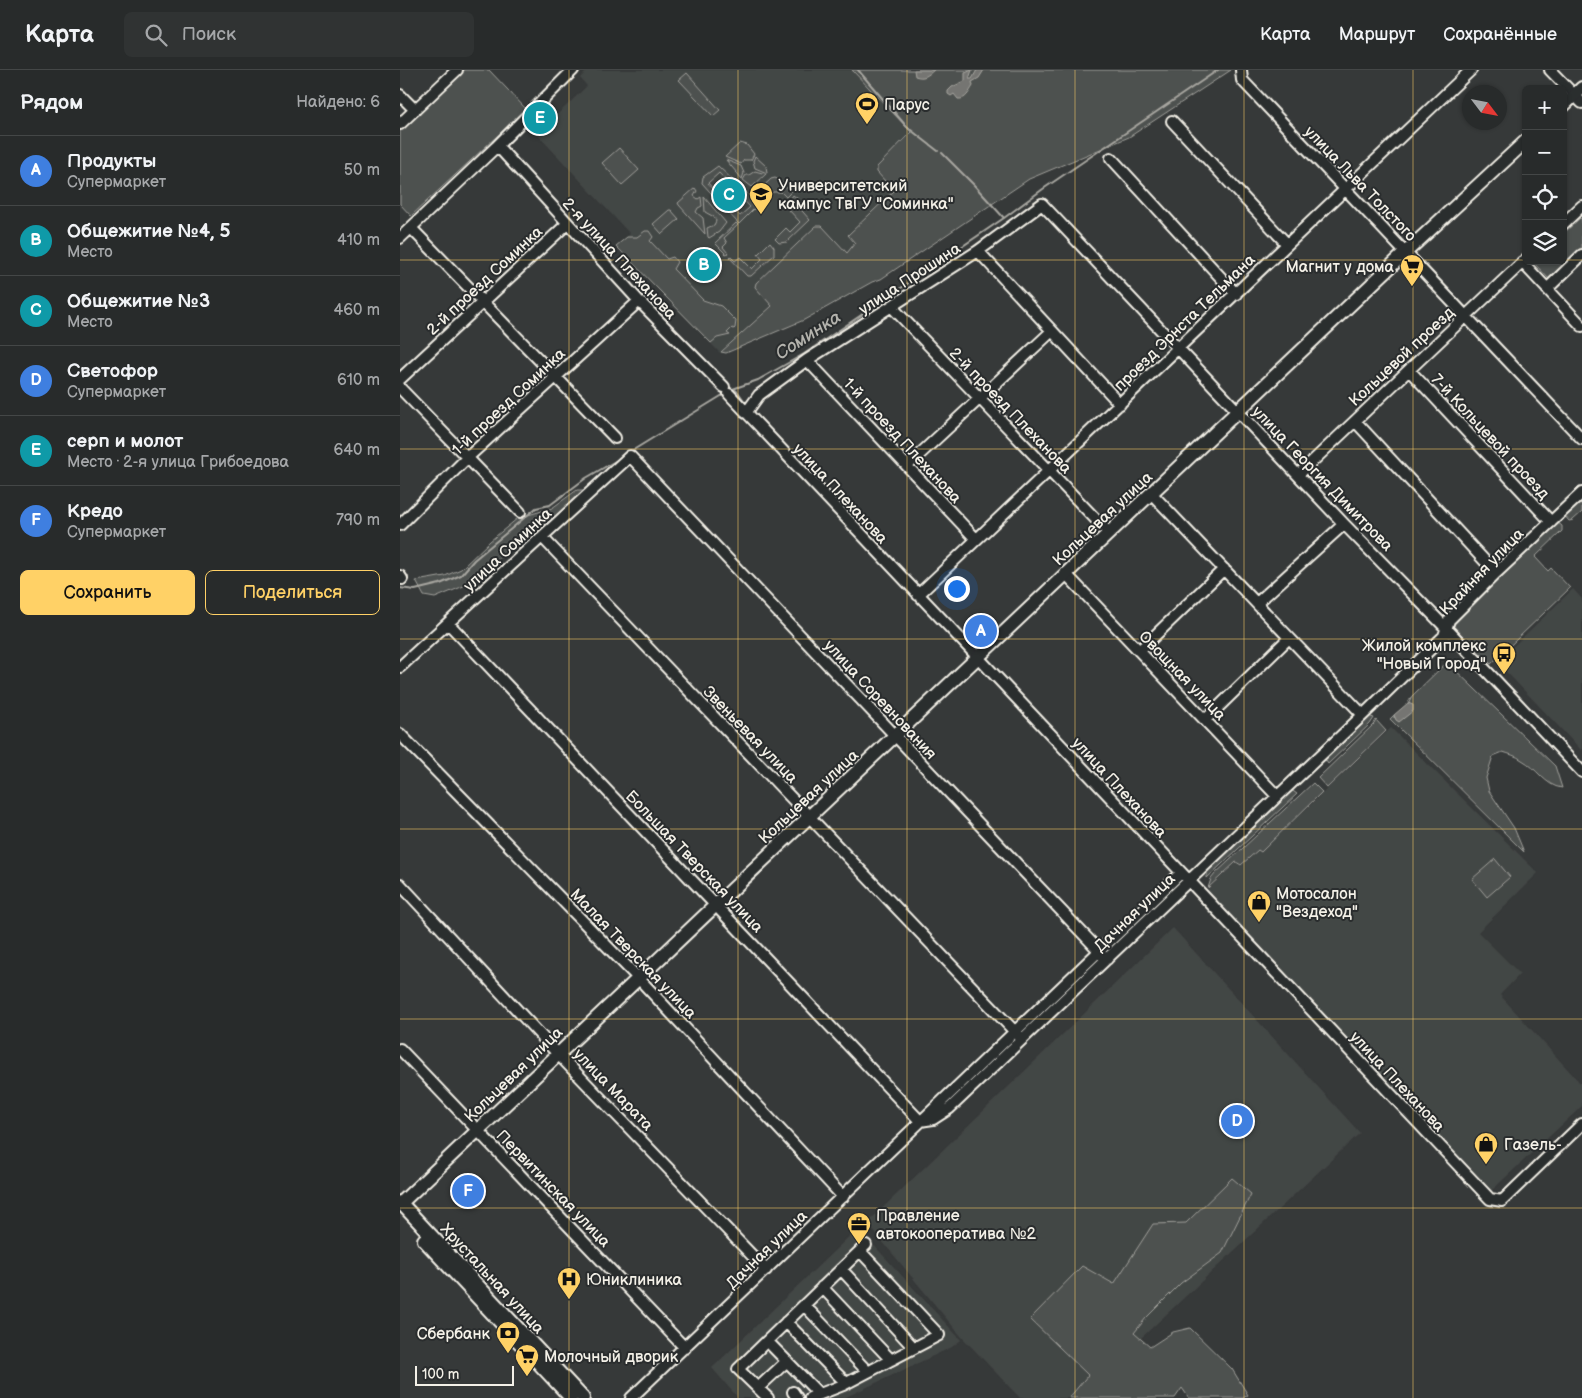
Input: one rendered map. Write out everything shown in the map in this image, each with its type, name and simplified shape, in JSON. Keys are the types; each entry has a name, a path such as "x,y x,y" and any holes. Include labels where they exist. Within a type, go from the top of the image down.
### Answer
{"main road":[{"path":"1567,104 1580,96"},
{"name":"Кольцевая улица","path":"400,1206 558,1054 1406,252 1522,145"},
{"name":"Хрустальная улица","path":"400,1206 571,1398"},
{"name":"Хрустальная улица","path":"400,1206 583,1398"}],"street":[{"path":"400,124 457,70"},
{"path":"400,238 496,147 573,70"},
{"name":"проезд Эрнста Тельмана","path":"918,595 1471,70"},
{"path":"1550,70 1580,96"},
{"name":"улица Льва Толстого","path":"1241,75 1465,317 1582,439"},
{"path":"400,95 415,110"},
{"path":"1172,120 1287,244"},
{"name":"2-я улица Плеханова","path":"496,147 502,151 638,301 726,391"},
{"path":"1111,158 1236,294"},
{"name":"улица Прошина","path":"746,413 759,395 807,360 978,251 1042,204"},
{"name":"улица Георгия Димитрова","path":"1042,204 1344,524 1446,628 1582,772"},
{"path":"1567,221 1581,210"},
{"name":"2-й проезд Соминка","path":"400,379 567,224"},
{"path":"411,228 614,438"},
{"path":"978,251 1120,404"},
{"path":"1547,289 1582,256"},
{"name":"Кольцевой проезд","path":"1298,475 1522,263"},
{"path":"1527,265 1582,326"},
{"name":"1-й проезд Соминка","path":"400,525 467,458 638,301"},
{"name":"2-й проезд Плеханова","path":"892,306 1109,533"},
{"path":"907,466 1052,331"},
{"name":"1-й проезд Плеханова","path":"807,360 976,539"},
{"name":"7-й Кольцевой проезд","path":"1408,370 1551,522"},
{"path":"400,388 520,512"},
{"name":"улица Плеханова","path":"726,391 1490,1199 1502,1201 1582,1124"},
{"path":"1355,421 1496,573"},
{"name":"улица Соминка","path":"400,666 616,468 630,456 633,460"},
{"name":"улица Соревнования","path":"633,460 1107,959"},
{"name":"Крайняя улица","path":"1363,715 1444,636 1449,620 1496,573 1582,493"},
{"path":"1152,494 1363,715"},
{"path":"1257,603 1344,524"},
{"name":"Звеньевая улица","path":"542,537 1018,1035"},
{"path":"1139,651 1224,569"},
{"name":"Овощная улица","path":"1066,574 1277,796"},
{"name":"Большая Тверская улица","path":"448,623 920,1121"},
{"path":"1205,720 1289,638"},
{"name":"Дачная улица","path":"1018,1035 1099,951 1277,796 1363,715"},
{"name":"Малая Тверская улица","path":"400,734 638,979 843,1197"},
{"name":"Дачная улица","path":"631,1398 843,1197 845,1192 920,1121 1107,959 1185,877"},
{"name":"улица Марата","path":"400,884 558,1054 766,1270"},
{"name":"Первитинская улица","path":"400,1049 685,1348"},
{"path":"767,1341 787,1361 814,1396 846,1383 939,1335 863,1248 738,1369 768,1398"},
{"path":"841,1269 914,1348"},
{"path":"822,1287 891,1360"},
{"path":"804,1304 868,1372"},
{"path":"786,1322 846,1383"},
{"path":"758,1388 787,1361"}],"shaded area":[{"path":"463,70 489,70 526,109 411,216 400,204 400,131"},
{"name":"Университетский кампус ТвГУ \"Соминка\"","path":"588,70 852,70 911,133 877,167 877,172 895,191 848,235 855,243 847,253 772,306 720,353 616,246 630,234 537,134 587,86 580,78"},
{"path":"852,70 1231,70 1129,137 1029,179 881,279 872,282 804,320 726,353 721,352 772,306 755,287 756,283 816,226 822,226 847,253 855,243 848,235 894,191 877,172 877,167 911,132"},
{"path":"914,70 934,70 921,77 915,76"},
{"path":"972,70 969,79 972,79 977,70 984,70 979,78 972,82 973,86 967,95 958,99 954,94 951,96 948,94 952,87 965,81 965,73"},
{"path":"687,73 720,110 713,116 679,80"},
{"path":"740,143 747,145 754,154 751,160 744,160 741,164 725,157"},
{"path":"619,148 639,170 622,185 602,163"},
{"path":"755,156 766,166 767,173 755,168 753,161"},
{"path":"726,160 741,166 744,173 742,179"},
{"path":"718,166 737,184 733,188 719,173 708,183 722,199 719,202 702,183 703,177"},
{"path":"755,171 766,174 752,187 743,180 746,175"},
{"path":"775,178 791,192 786,197 781,192 773,192 759,205 754,200 759,196 756,193 771,179"},
{"path":"695,188 697,191 694,196 698,199 701,197 702,206 696,212 703,218 705,234 678,203"},
{"path":"742,188 758,205 739,224 722,206 725,202 740,216 750,207 737,193"},
{"path":"793,195 798,199 796,204 810,220 787,242 779,243 775,239 786,228 790,232 800,222 788,209 792,205 789,201"},
{"path":"704,197 726,223 719,232 709,238 707,228 714,225 716,221 714,217 705,212"},
{"path":"669,210 679,219 662,234 653,224"},
{"path":"1580,218 1582,220 1582,250 1567,264 1567,230"},
{"path":"736,223 738,225 724,238 727,243 723,247 728,253 726,254 715,243"},
{"path":"645,231 649,231 653,237 650,241 667,259 673,257 677,262 673,269 703,300 721,306 736,321 735,328 732,328 727,333 730,335 717,338 711,343 616,246 627,237 637,237"},
{"path":"770,242 774,247 774,255 751,276 747,276 729,257 735,261 740,257 752,269 762,259 758,254"},
{"path":"1536,265 1566,265 1550,280"},
{"path":"577,490 585,490 554,519 528,533 471,583 435,598 424,596 416,581 445,576 461,569 490,541 518,518 552,508"},
{"path":"1582,498 1582,512 1569,521 1564,515"},
{"path":"1557,522 1562,526 1562,531 1535,557 1548,571 1551,568 1570,588 1491,664 1453,626 1456,617"},
{"path":"1573,589 1582,599 1582,751 1497,662"},
{"path":"1447,662 1555,766 1562,788 1551,784 1518,757 1503,752 1493,756 1486,778 1489,791 1514,828 1524,852 1390,719 1394,715 1394,718 1410,703 1408,703 1412,696"},
{"path":"1408,703 1413,705 1413,711 1399,722 1394,715"},
{"path":"1368,716 1374,718 1370,724 1328,764 1324,758"},
{"path":"1376,720 1386,731 1327,788 1318,778"},
{"path":"1391,728 1538,873 1478,932 1520,974 1500,995 1582,1085 1582,1106 1491,1191 1426,1126 1207,890 1236,863 1241,866 1258,850 1261,852"},
{"path":"1313,783 1322,792 1261,852 1258,850 1241,865 1236,862 1208,888 1215,874"},
{"path":"1290,789 1297,794 1207,878 1207,870"},
{"path":"1495,859 1510,877 1487,897 1472,879"},
{"path":"1173,928 1360,1133 1077,1398 1020,1398 961,1336 867,1223"},
{"path":"1232,1178 1251,1194 1222,1253 1181,1283 1146,1318 1134,1333 1150,1347 1173,1332 1190,1328 1232,1369 1248,1395 1243,1398 1189,1398 1182,1388 1175,1398 1069,1398 1088,1375 1030,1319 1082,1266 1114,1284 1153,1224 1186,1223"},
{"path":"858,1228 961,1340 952,1347 844,1398 738,1398 712,1368"}],"waterway":[{"path":"858,70 907,127 938,151"},
{"name":"Соминка","path":"730,390 758,380 804,354 1218,70"},
{"path":"942,153 1004,218"},
{"path":"1417,256 1468,310"},
{"path":"1553,289 1582,262"},
{"path":"1532,265 1537,271"},
{"path":"734,389 748,406"},
{"name":"Соминка","path":"630,452 726,393"},
{"name":"Соминка","path":"400,588 415,590 440,584 461,575 474,560 536,508 550,505 586,478 624,456"}],"place":[{"name":"серп и молот","path":"540,118"},
{"name":"Парус","path":"867,125"},
{"name":"Общежитие №3","path":"729,195"},
{"name":"Университетский кампус ТвГУ \"Соминка\"","path":"761,215"},
{"name":"Общежитие №4, 5","path":"704,265"},
{"name":"Магнит у дома","path":"1412,287"},
{"name":"Продукты","path":"981,631"},
{"name":"Жилой комплекс \"Новый Город\"","path":"1504,675"},
{"name":"Мотосалон \"Вездеход\"","path":"1259,923"},
{"name":"Светофор","path":"1237,1121"},
{"name":"Газель-","path":"1486,1165"},
{"name":"Кредо","path":"468,1191"},
{"name":"Правление автокооператива №2","path":"859,1245"},
{"name":"Юниклиника","path":"569,1300"},
{"name":"Сбербанк","path":"508,1354"},
{"name":"Молочный дворик","path":"527,1377"}]}
